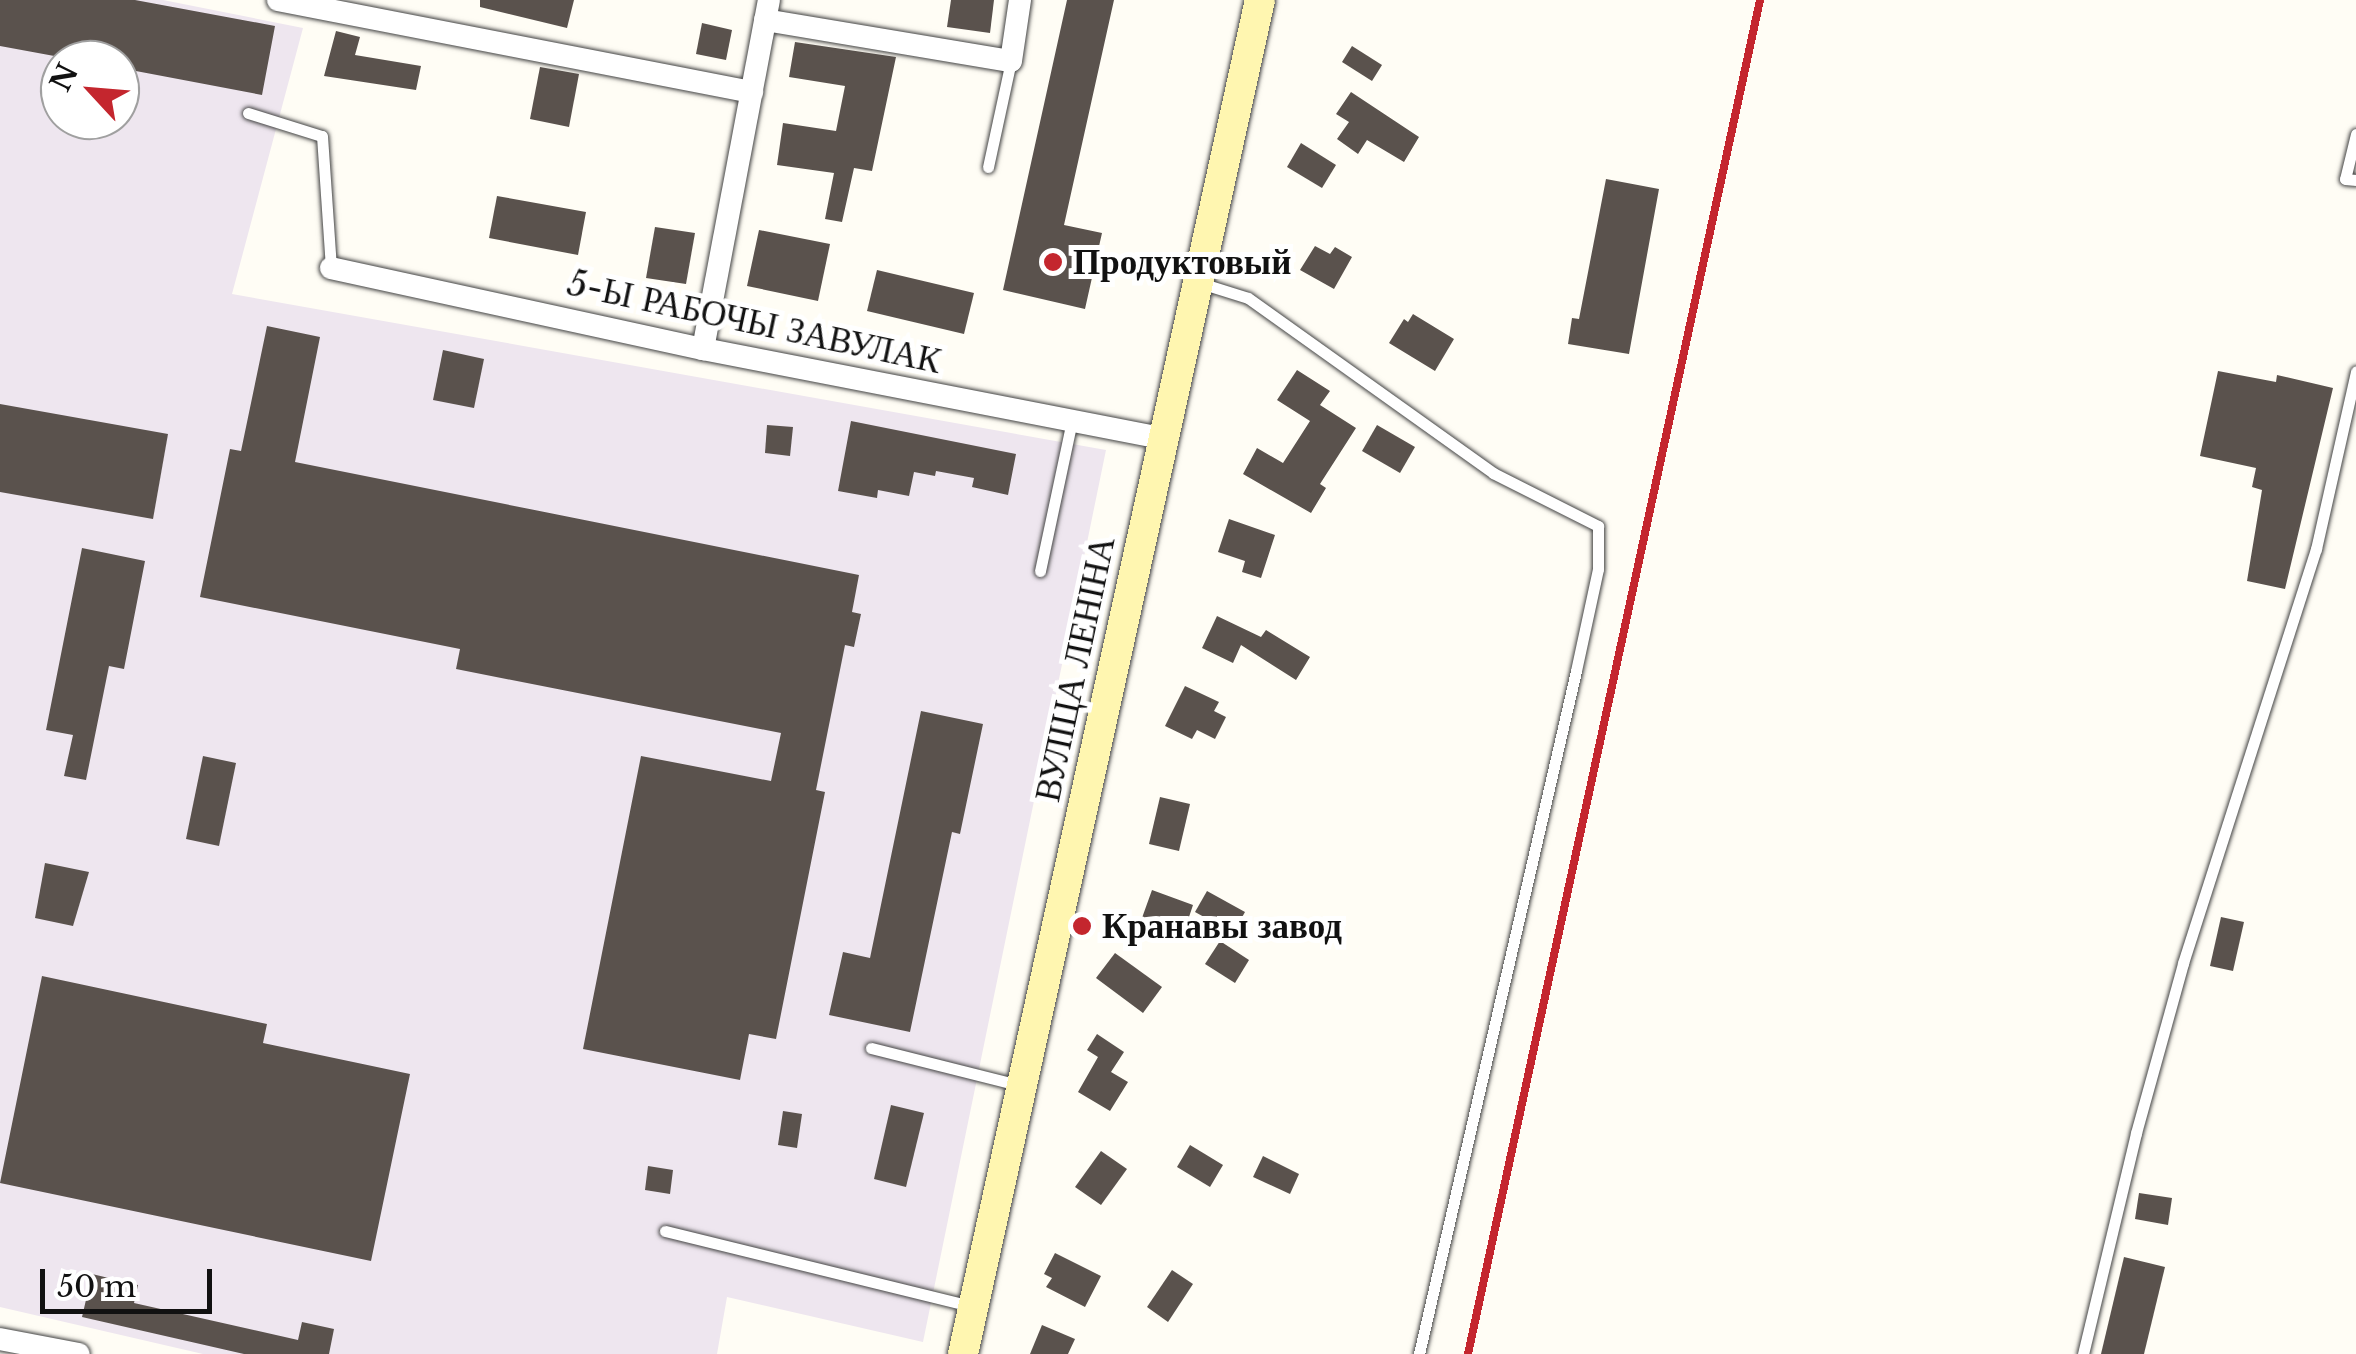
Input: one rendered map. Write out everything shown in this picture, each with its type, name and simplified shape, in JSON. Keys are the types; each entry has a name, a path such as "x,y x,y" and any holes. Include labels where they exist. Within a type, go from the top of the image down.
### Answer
{"main road":[{"name":"ВУЛІЦА ЛЕНІНА","path":"964,1354 1260,0"}],"street":[{"path":"278,0 752,92"},
{"path":"703,350 767,10 1011,60 1020,0"},
{"name":"5-Ы РАБОЧЫ ЗАВУЛАК","path":"331,268 703,350 1164,439"},
{"path":"0,1339 79,1354"}],"lane":[{"path":"988,167 1011,60"},
{"path":"248,113 322,136 331,268"},
{"path":"2356,134 2345,179 2356,180"},
{"path":"1200,284 1248,298 1493,472 1598,526 1598,569 1576,671 1419,1354"},
{"path":"2083,1354 2136,1133 2183,963 2316,549 2356,372"},
{"path":"1040,571 1072,421"},
{"path":"871,1048 1022,1086"},
{"path":"665,1231 974,1307"}],"shaded area":[{"path":"0,0 163,0 303,28 232,294 1106,450 923,1342 727,1297 717,1354 203,1354 0,1307"}],"building":[{"path":"0,0 135,0 275,26 262,95 140,72 140,40 40,40 40,53 0,46"},
{"path":"480,0 574,0 567,28 480,7"},
{"path":"951,0 994,0 990,33 947,27"},
{"path":"1067,0 1114,0 1064,225 1102,233 1085,309 1003,290"},
{"path":"702,23 732,30 726,60 696,54"},
{"path":"336,31 360,37 355,55 421,66 416,90 324,76"},
{"path":"795,42 896,57 872,171 854,168 842,222 825,219 834,173 777,165 783,123 836,131 845,86 789,77"},
{"path":"1352,46 1382,65 1372,81 1342,62"},
{"path":"540,67 579,74 569,127 530,119"},
{"path":"1351,92 1419,137 1404,162 1367,140 1358,154 1337,139 1349,122 1336,114"},
{"path":"1301,143 1336,165 1322,188 1287,167"},
{"path":"1606,179 1659,189 1629,354 1568,344 1572,318 1579,319"},
{"path":"497,196 586,212 578,255 489,238"},
{"path":"655,227 695,233 686,284 646,278"},
{"path":"759,230 830,244 818,301 747,286"},
{"path":"1315,246 1330,254 1335,247 1352,257 1334,289 1300,270"},
{"path":"877,270 974,293 964,334 867,311"},
{"path":"1413,314 1454,339 1435,371 1389,343 1404,319 1408,322"},
{"path":"267,326 320,337 295,462 859,575 852,612 861,614 854,647 845,645 816,790 825,792 776,1039 749,1034 740,1080 583,1049 641,756 771,781 781,733 456,669 460,649 200,597 230,449 241,451"},
{"path":"443,350 484,359 474,408 433,400"},
{"path":"1297,370 1330,391 1320,405 1356,428 1320,484 1326,488 1311,513 1243,474 1257,448 1283,463 1310,421 1277,400"},
{"path":"2218,371 2276,382 2277,375 2333,388 2285,589 2247,581 2262,490 2252,487 2256,468 2200,456"},
{"path":"0,404 168,434 153,519 0,492"},
{"path":"851,421 1016,454 1008,495 972,487 974,478 936,471 935,476 914,472 909,496 878,490 877,498 838,491"},
{"path":"767,425 793,427 790,456 765,453"},
{"path":"1377,425 1415,447 1400,473 1362,451"},
{"path":"1229,519 1275,535 1261,578 1242,572 1245,561 1218,552"},
{"path":"82,548 145,561 124,669 109,666 86,780 64,776 73,735 46,730"},
{"path":"1217,616 1261,637 1266,630 1310,657 1296,680 1241,645 1233,663 1202,648"},
{"path":"1185,686 1219,702 1214,711 1226,717 1215,739 1197,730 1192,739 1165,726"},
{"path":"921,711 983,724 960,834 952,832 910,1032 829,1015 843,952 870,958"},
{"path":"203,756 236,763 219,846 186,839"},
{"path":"1160,797 1190,804 1179,851 1149,844"},
{"path":"45,863 89,872 73,926 35,918"},
{"path":"1152,890 1193,905 1186,926 1173,921 1167,939 1138,929"},
{"path":"1207,891 1245,912 1233,933 1195,912"},
{"path":"2221,917 2244,922 2233,971 2210,966"},
{"path":"1220,941 1249,960 1235,983 1205,964"},
{"path":"1115,953 1162,987 1143,1013 1096,978"},
{"path":"42,976 267,1024 263,1043 410,1074 371,1261 0,1183"},
{"path":"1097,1034 1124,1052 1111,1072 1128,1082 1110,1111 1078,1092 1098,1057 1087,1050"},
{"path":"891,1105 924,1113 906,1187 874,1179"},
{"path":"783,1111 802,1114 797,1148 778,1145"},
{"path":"1190,1145 1223,1165 1210,1187 1177,1167"},
{"path":"1101,1151 1127,1169 1101,1205 1075,1187"},
{"path":"1263,1156 1299,1174 1290,1194 1253,1177"},
{"path":"648,1166 673,1170 670,1194 645,1190"},
{"path":"2139,1193 2172,1198 2168,1225 2135,1219"},
{"path":"1055,1253 1101,1276 1085,1307 1046,1287 1052,1278 1044,1274"},
{"path":"2124,1257 2165,1267 2144,1354 2101,1354"},
{"path":"1172,1270 1193,1284 1168,1322 1147,1307"},
{"path":"92,1274 138,1285 134,1303 298,1340 302,1322 334,1329 329,1354 244,1354 82,1317"},
{"path":"1042,1325 1075,1339 1068,1354 1030,1354"}],"railway":[{"path":"1468,1354 1760,0"}],"place":[{"name":"Продуктовый","path":"1053,262"},
{"name":"Кранавы завод","path":"1082,926"}]}
